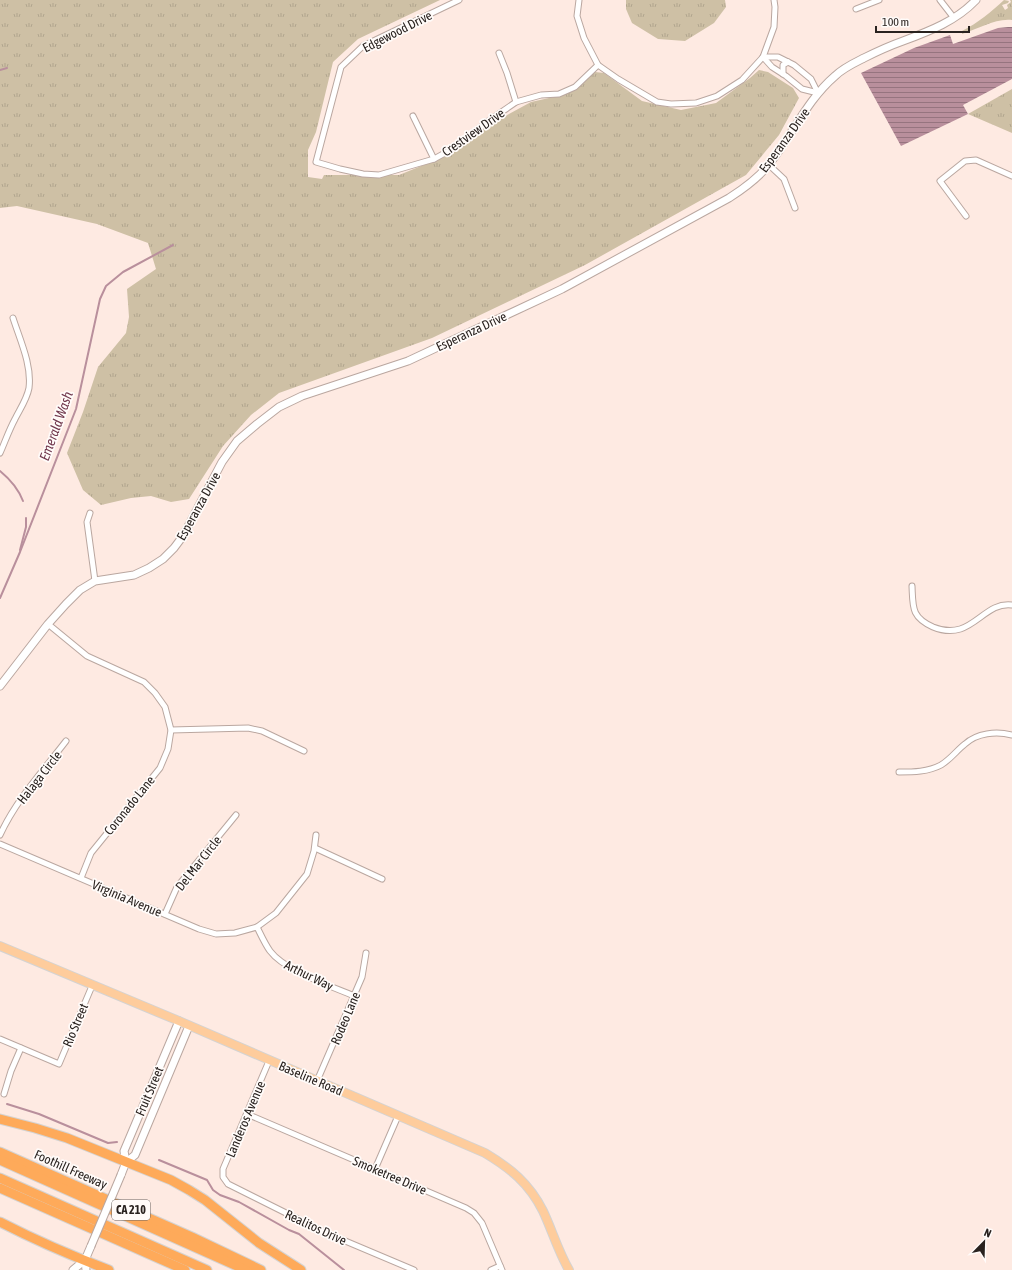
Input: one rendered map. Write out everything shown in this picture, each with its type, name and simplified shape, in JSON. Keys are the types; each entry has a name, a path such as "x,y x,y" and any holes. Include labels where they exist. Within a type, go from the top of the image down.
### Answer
{"highway":[{"path":"0,1119 67,1138 171,1180 205,1200 259,1243 301,1270"},
{"name":"Foothill Freeway","path":"0,1152 192,1237 261,1270"},
{"path":"0,1160 246,1270"},
{"path":"0,1178 207,1270"},
{"name":"CA 210","path":"0,1188 185,1270"},
{"path":"0,1222 23,1234 109,1270"}],"main road":[{"name":"Esperanza Drive","path":"0,686 48,624 80,590 95,581 134,575 149,568 169,554 183,536 222,462 237,441 279,407 302,396 408,361 562,289 729,198 744,188 769,165 805,110 818,93 836,75 855,63 901,41 928,32 954,18 967,9 976,0"},
{"name":"Baseline Road","path":"0,946 92,986 179,1021 485,1153 504,1164 516,1174 527,1187 542,1210 568,1270"},
{"name":"Fruit Street","path":"126,1162 124,1151 179,1021"},
{"name":"Fruit Street","path":"73,1270 85,1260 126,1162 135,1155 189,1026"},
{"name":"Fruit Street","path":"85,1260 86,1270"}],"street":[{"name":"Edgewood Drive","path":"316,162 341,67 363,46 459,0"},
{"path":"579,0 577,16 584,38 598,65 618,79 657,102 671,104 696,103 717,96 742,80 763,56 774,27 774,0"},
{"path":"856,9 879,0"},
{"path":"940,0 954,18"},
{"path":"499,53 516,102"},
{"path":"763,56 778,57 794,64 812,79 818,93"},
{"path":"763,56 772,67 802,89 818,93"},
{"path":"783,74 783,65 788,62"},
{"name":"Crestview Drive","path":"316,162 363,174 379,175 434,159 454,148 487,122 516,102 541,95 559,94 575,87 598,65"},
{"path":"413,116 434,159"},
{"path":"966,216 940,181 965,161 976,160 1012,176"},
{"path":"769,165 784,179 796,208"},
{"path":"0,453 24,402 28,388 29,374 27,360 13,318"},
{"path":"90,513 87,522 95,581"},
{"path":"912,586 913,607 920,620 942,630 952,631 961,629 975,622 1000,605 1012,605"},
{"path":"48,624 87,656 144,682 155,692 164,707 171,730 248,728 262,731 304,751"},
{"name":"Coronado Lane","path":"81,878 90,853 160,768 168,749 171,730"},
{"path":"899,772 917,772 932,769 942,764 965,743 985,734 997,732 1012,734"},
{"name":"Halaga Circle","path":"0,835 7,820 18,804 66,741"},
{"name":"Del Mar Circle","path":"165,914 177,887 236,815"},
{"path":"257,927 276,913 307,874 315,848 316,835"},
{"name":"Virginia Avenue","path":"0,844 199,929 216,934 235,933 257,927"},
{"path":"315,848 382,878"},
{"name":"Arthur Way","path":"257,927 270,951 280,962 293,970 354,996"},
{"name":"Rodeo Lane","path":"317,1081 362,977 366,953"},
{"name":"Rio Street","path":"21,1048 59,1064 92,986"},
{"path":"0,1039 21,1048 11,1071 4,1094"},
{"name":"Landeros Avenue","path":"223,1177 224,1169 269,1061"},
{"name":"Smoketree Drive","path":"247,1114 466,1208 482,1223 501,1268"},
{"path":"375,1169 398,1116"},
{"name":"Realitos Drive","path":"223,1177 228,1184 324,1232 414,1270"},
{"path":"491,1270 501,1268"}],"green space":[{"path":"0,0 440,0 358,39 333,62 316,132 308,150 308,177 322,179 324,175 399,175 441,158 487,126 531,102 558,96 574,90 595,72 604,73 642,101 681,110 716,103 759,70 768,72 793,88 799,98 779,135 746,175 585,265 432,338 279,393 251,415 223,446 189,499 171,502 151,496 131,498 101,505 83,490 67,453 98,367 126,333 129,317 127,289 156,269 148,243 97,224 17,206 0,208"},
{"path":"626,0 725,0 726,7 714,23 685,41 658,39 632,23 626,9"},
{"path":"1004,0 1009,1 1008,3 1002,5 1005,10 1008,8 1007,5 1011,2 1010,0 1012,0 1012,20 993,22 962,34 962,31 984,17"},
{"path":"1012,89 1012,133 968,114"}],"shaded area":[{"path":"1012,27 1012,79 963,105 968,114 901,146 861,73 914,48 950,35 953,44 998,28"}],"waterway":[{"path":"0,70 7,68"},
{"name":"Emerald Wash","path":"0,598 20,552 76,409 100,299 106,286 123,272 173,245"},
{"path":"0,471 14,484 23,501"},
{"name":"Emerald Wash","path":"20,550 26,527 26,518"},
{"path":"7,1104 39,1114 108,1143 117,1142"},
{"path":"159,1160 207,1180 213,1190 220,1195 239,1202 299,1234 344,1270"}]}
